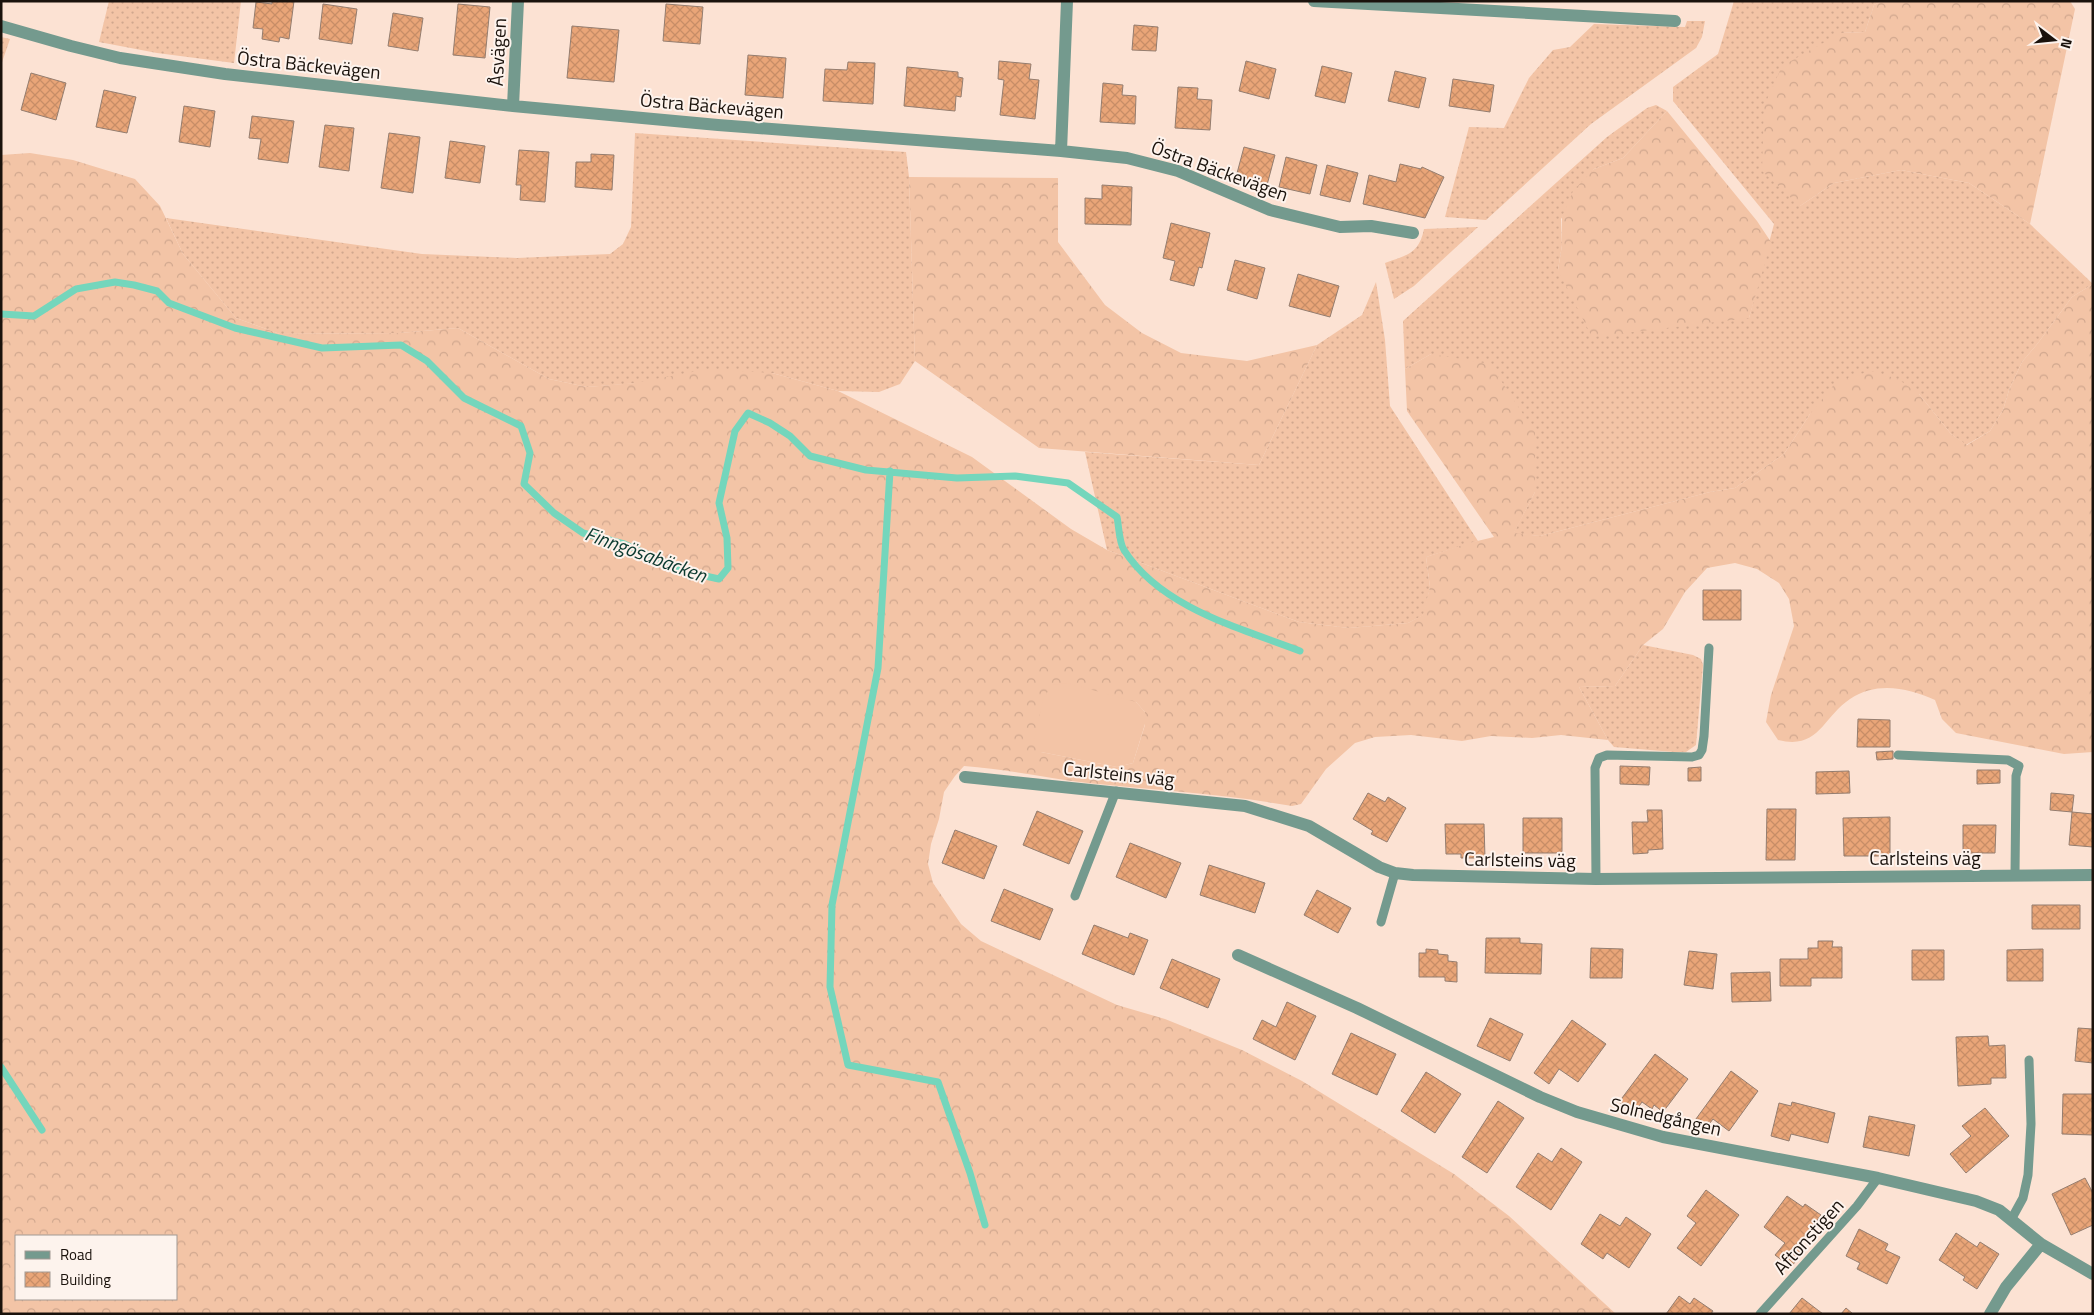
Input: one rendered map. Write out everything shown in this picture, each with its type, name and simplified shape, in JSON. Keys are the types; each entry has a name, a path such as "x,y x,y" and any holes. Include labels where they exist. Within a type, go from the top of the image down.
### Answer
{"street":[{"name":"Åsvägen","path":"512,106 518,1"},
{"path":"1061,151 1067,1"},
{"path":"1314,1 1676,21"},
{"name":"Östra Bäckevägen","path":"1,26 120,58 225,74 512,106 718,125 1061,151 1127,158 1154,164 1203,181 1270,210 1340,227 1372,226 1413,232"},
{"name":"Carlsteins väg","path":"965,777 1116,791 1245,806 1309,826 1379,867 1395,873 1436,876 1596,879 2093,875"},
{"name":"Solnedgången","path":"1238,955 1276,971 1540,1097 1577,1112 1663,1137 1878,1178 1976,1201 1999,1210 2012,1218 2041,1244 2093,1274"},
{"path":"1990,1314 2006,1287 2041,1244"}],"lane":[{"path":"1596,879 1595,768 1599,758 1607,755 1692,757 1699,755 1702,750 1704,736 1709,648"},
{"path":"1898,755 2008,760 2018,766 2016,776 2015,875"},
{"path":"1074,896 1116,791"},
{"path":"1381,922 1395,873"},
{"path":"2012,1218 2023,1198 2028,1175 2031,1124 2029,1060"},
{"name":"Aftonstigen","path":"1760,1314 1857,1206 1878,1178"}],"green space":[{"path":"109,1 241,1 234,63 157,53 99,42"},
{"path":"1734,1 1882,1 1874,5 1865,32 1841,33 1800,206 1834,183 1901,170 1969,183 2030,224 2093,284 2072,297 2022,362 2009,390 2003,410 1990,431 1966,445 1951,434 1919,394 1810,414 1784,454 1735,488 1710,492 1540,536 1513,534 1535,492 1431,354 1405,369 1403,321 1607,137 1647,108 1656,105 1667,111 1623,158 1594,169 1561,219 1562,245 1558,270 1749,318 1774,224 1673,101 1673,87 1718,54"},
{"path":"1882,1 2070,1 2075,9 2030,224 1969,183 1901,170 1834,183 1800,206 1762,171 1764,106 1782,66 1841,33 1865,32 1874,5"},
{"path":"1687,21 1705,21 1702,37 1696,48 1591,124 1486,220 1445,217 1469,127 1504,128 1529,78 1553,50 1570,47 1594,24 1685,27"},
{"path":"1,37 10,39 1,65"},
{"path":"1667,111 1757,221 1771,242 1749,318 1592,337 1558,270 1562,245 1562,217 1573,191 1594,169 1623,158"},
{"path":"635,133 906,152 909,177 915,361 900,384 879,392 838,391 772,373 587,387 549,379 458,328 399,333 280,334 236,318 183,254 166,218 422,254 517,258 610,254 623,244 631,227"},
{"path":"30,153 73,160 135,179 160,206 183,254 236,318 280,334 399,333 458,328 549,379 587,387 635,383 708,369 772,373 838,391 972,457 1071,529 1107,550 1299,622 1349,628 1408,623 1423,615 1430,587 1426,557 1494,537 1407,411 1405,369 1431,354 1490,364 1535,432 1535,492 1514,533 1540,536 1710,492 1735,488 1784,454 1810,414 1837,381 1871,371 1898,379 1919,394 1951,434 1967,445 1990,431 2003,410 2009,390 2022,362 2072,297 2093,284 2093,752 2064,754 1956,733 1942,719 1935,700 1914,692 1892,688 1882,688 1860,693 1841,707 1819,730 1803,740 1792,742 1778,740 1766,722 1771,695 1794,626 1789,599 1779,583 1757,569 1735,563 1707,568 1685,592 1663,629 1643,645 1615,686 1579,687 1608,740 1561,735 1532,738 1491,736 1462,741 1411,735 1375,737 1355,743 1326,769 1301,804 1292,806 1216,795 1088,783 964,766 944,792 928,864 933,883 961,924 981,941 1117,1005 1165,1019 1242,1050 1302,1081 1454,1174 1509,1216 1616,1314 1,1314 1,155","holes":["1136,702 1145,712 1145,725 1133,763 1117,767 1041,752"]},
{"path":"909,177 1058,178 1058,242 1105,305 1142,333 1181,353 1247,361 1317,345 1259,465 1039,448 915,361"},
{"path":"1478,227 1414,286 1394,299 1385,263 1406,255 1415,249 1419,244 1424,229"},
{"path":"1376,282 1385,340 1390,406 1478,541 1426,557 1430,587 1424,615 1408,623 1349,628 1299,622 1107,550 1085,452 1259,465 1317,345 1362,315"},
{"path":"1643,645 1693,655 1701,659 1703,665 1696,745 1686,752 1614,747 1608,740 1579,687 1615,686"},
{"path":"1067,683 1136,702 1145,712 1145,724 1133,763 1117,767 1041,752 1033,744 1043,699 1052,685"}],"building":[{"path":"272,1 294,1 289,39 280,37 279,42 262,39 263,29 253,28 256,2 272,4"},
{"path":"323,4 357,9 352,44 319,39"},
{"path":"458,4 490,7 485,58 453,55"},
{"path":"666,4 703,7 700,44 663,41"},
{"path":"393,13 423,18 418,51 388,46"},
{"path":"1134,25 1158,27 1156,51 1132,50"},
{"path":"572,26 619,30 614,82 567,78"},
{"path":"748,55 786,58 783,98 745,95"},
{"path":"999,61 1031,64 1029,79 1039,80 1035,119 1000,115 1004,80 998,79"},
{"path":"1246,61 1276,69 1269,99 1239,91"},
{"path":"848,62 875,63 873,104 823,101 825,69 847,70"},
{"path":"1322,66 1352,73 1345,103 1315,96"},
{"path":"907,67 958,72 958,77 963,78 961,97 956,96 955,111 904,106"},
{"path":"1395,71 1426,78 1419,108 1388,101"},
{"path":"31,73 66,83 56,120 21,110"},
{"path":"1453,79 1494,85 1490,112 1449,106"},
{"path":"1103,83 1123,85 1122,95 1136,96 1135,124 1100,122"},
{"path":"1178,87 1198,88 1197,99 1212,100 1210,130 1175,128"},
{"path":"104,90 136,97 127,133 96,127"},
{"path":"184,106 215,111 210,147 179,142"},
{"path":"252,116 294,121 288,163 258,159 261,139 249,138"},
{"path":"325,125 354,128 349,171 319,167"},
{"path":"389,133 420,137 413,193 381,188"},
{"path":"450,141 485,146 480,183 445,178"},
{"path":"1244,147 1275,155 1267,185 1236,177"},
{"path":"519,150 549,152 545,202 520,200 521,185 516,185"},
{"path":"591,154 614,155 612,190 575,187 576,162 591,162"},
{"path":"1286,157 1317,165 1310,194 1279,187"},
{"path":"1400,164 1421,169 1422,167 1444,177 1425,218 1363,204 1369,175 1396,182"},
{"path":"1327,165 1358,173 1350,202 1320,195"},
{"path":"1102,185 1132,187 1131,225 1085,224 1085,198 1102,199"},
{"path":"1171,223 1210,233 1202,268 1199,267 1194,286 1170,280 1175,261 1163,258"},
{"path":"1235,260 1265,268 1257,299 1227,290"},
{"path":"1298,274 1339,286 1330,317 1289,306"},
{"path":"1703,590 1741,590 1741,620 1703,620"},
{"path":"1858,719 1890,720 1890,747 1857,747"},
{"path":"1893,751 1893,759 1877,760 1876,752"},
{"path":"1620,766 1650,767 1649,785 1620,784"},
{"path":"1701,767 1701,781 1688,781 1688,768"},
{"path":"1977,770 2000,770 2000,783 1977,784"},
{"path":"1849,771 1850,793 1816,794 1816,772"},
{"path":"1368,793 1385,802 1388,797 1406,808 1387,842 1371,834 1373,831 1353,819"},
{"path":"2051,793 2074,795 2072,812 2050,810"},
{"path":"1767,809 1796,809 1795,860 1766,860"},
{"path":"1647,810 1662,810 1663,849 1633,854 1632,822 1648,822"},
{"path":"1037,811 1083,831 1069,864 1023,845"},
{"path":"2072,812 2093,814 2093,847 2069,845"},
{"path":"1890,817 1890,856 1844,856 1843,818"},
{"path":"1523,818 1562,818 1562,853 1523,853"},
{"path":"1445,824 1484,824 1485,858 1461,858 1461,854 1446,854"},
{"path":"1963,825 1996,825 1995,853 1963,853"},
{"path":"955,830 997,846 984,879 942,863"},
{"path":"1130,843 1181,863 1166,898 1116,877"},
{"path":"1209,865 1265,883 1255,913 1200,895"},
{"path":"1004,889 1053,909 1040,940 991,921"},
{"path":"1317,890 1351,908 1338,933 1304,915"},
{"path":"2032,905 2080,905 2080,929 2032,929"},
{"path":"1094,925 1128,938 1130,933 1148,940 1134,975 1082,954"},
{"path":"1486,938 1520,938 1520,943 1542,944 1541,974 1485,973"},
{"path":"1818,941 1833,941 1832,947 1842,947 1842,978 1811,978 1811,986 1780,986 1780,959 1808,959 1808,948 1818,948"},
{"path":"1591,948 1623,949 1622,978 1590,978"},
{"path":"1426,949 1438,950 1438,954 1448,955 1448,961 1457,962 1457,982 1445,981 1445,977 1419,977 1419,953 1426,953"},
{"path":"2043,949 2043,981 2007,981 2007,950"},
{"path":"1912,950 1944,950 1944,980 1912,980"},
{"path":"1689,951 1717,954 1713,989 1684,985"},
{"path":"1172,959 1220,979 1208,1008 1160,988"},
{"path":"1770,972 1771,1001 1732,1002 1731,973"},
{"path":"1287,1002 1316,1016 1295,1060 1253,1039 1262,1020 1276,1027"},
{"path":"1490,1018 1523,1034 1510,1061 1477,1046"},
{"path":"1572,1020 1606,1044 1578,1082 1559,1069 1549,1084 1534,1073"},
{"path":"2078,1028 2093,1029 2093,1063 2075,1061"},
{"path":"1351,1033 1396,1054 1377,1095 1332,1074"},
{"path":"1988,1036 1989,1046 2005,1045 2006,1078 1991,1078 1991,1084 1958,1086 1956,1037"},
{"path":"1655,1054 1688,1079 1663,1112 1654,1105 1652,1109 1642,1102 1634,1113 1619,1102"},
{"path":"1731,1071 1758,1091 1729,1131 1713,1119 1704,1131 1693,1123"},
{"path":"1426,1072 1461,1094 1435,1133 1401,1111"},
{"path":"2063,1094 2093,1094 2093,1135 2062,1134"},
{"path":"1498,1101 1524,1118 1487,1173 1462,1157"},
{"path":"1792,1102 1835,1113 1828,1143 1791,1134 1789,1141 1771,1136 1779,1103 1791,1106"},
{"path":"1985,1108 2009,1136 1966,1173 1950,1154 1971,1136 1962,1126"},
{"path":"1869,1116 1915,1125 1909,1156 1863,1147"},
{"path":"1561,1148 1582,1162 1551,1210 1516,1187 1538,1153 1552,1162"},
{"path":"2085,1178 2093,1193 2093,1225 2071,1235 2052,1194"},
{"path":"1706,1190 1739,1215 1701,1266 1677,1248 1696,1223 1687,1216"},
{"path":"1787,1196 1803,1207 1805,1204 1821,1215 1797,1248 1803,1252 1791,1267 1775,1255 1785,1243 1764,1227"},
{"path":"1600,1214 1620,1226 1626,1217 1651,1234 1629,1268 1607,1253 1603,1259 1581,1244"},
{"path":"1859,1229 1888,1244 1885,1250 1900,1257 1887,1284 1857,1269 1860,1263 1846,1256"},
{"path":"1956,1233 1977,1247 1980,1242 1999,1254 1977,1289 1963,1280 1965,1277 1939,1260"},
{"path":"1679,1296 1690,1304 1694,1298 1713,1311 1711,1314 1666,1314"},
{"path":"1802,1298 1823,1314 1789,1314"},
{"path":"1846,1308 1853,1314 1841,1314"}],"waterway":[{"name":"Finngösabäcken","path":"1,314 34,316 76,289 115,282 157,291 169,303 235,328 322,348 401,345 427,361 464,398 521,426 530,453 524,484 554,513 583,533 624,544 687,572 719,579 728,568 727,538 719,503 735,431 748,413 770,423 790,436 810,456 866,470 957,478 1015,476 1068,483 1117,517 1122,547 1140,570 1159,587 1203,614 1300,651"},
{"path":"890,471 878,668 832,905 830,987 848,1065 938,1082 970,1173 985,1225"},
{"path":"1,1067 42,1130"}]}
